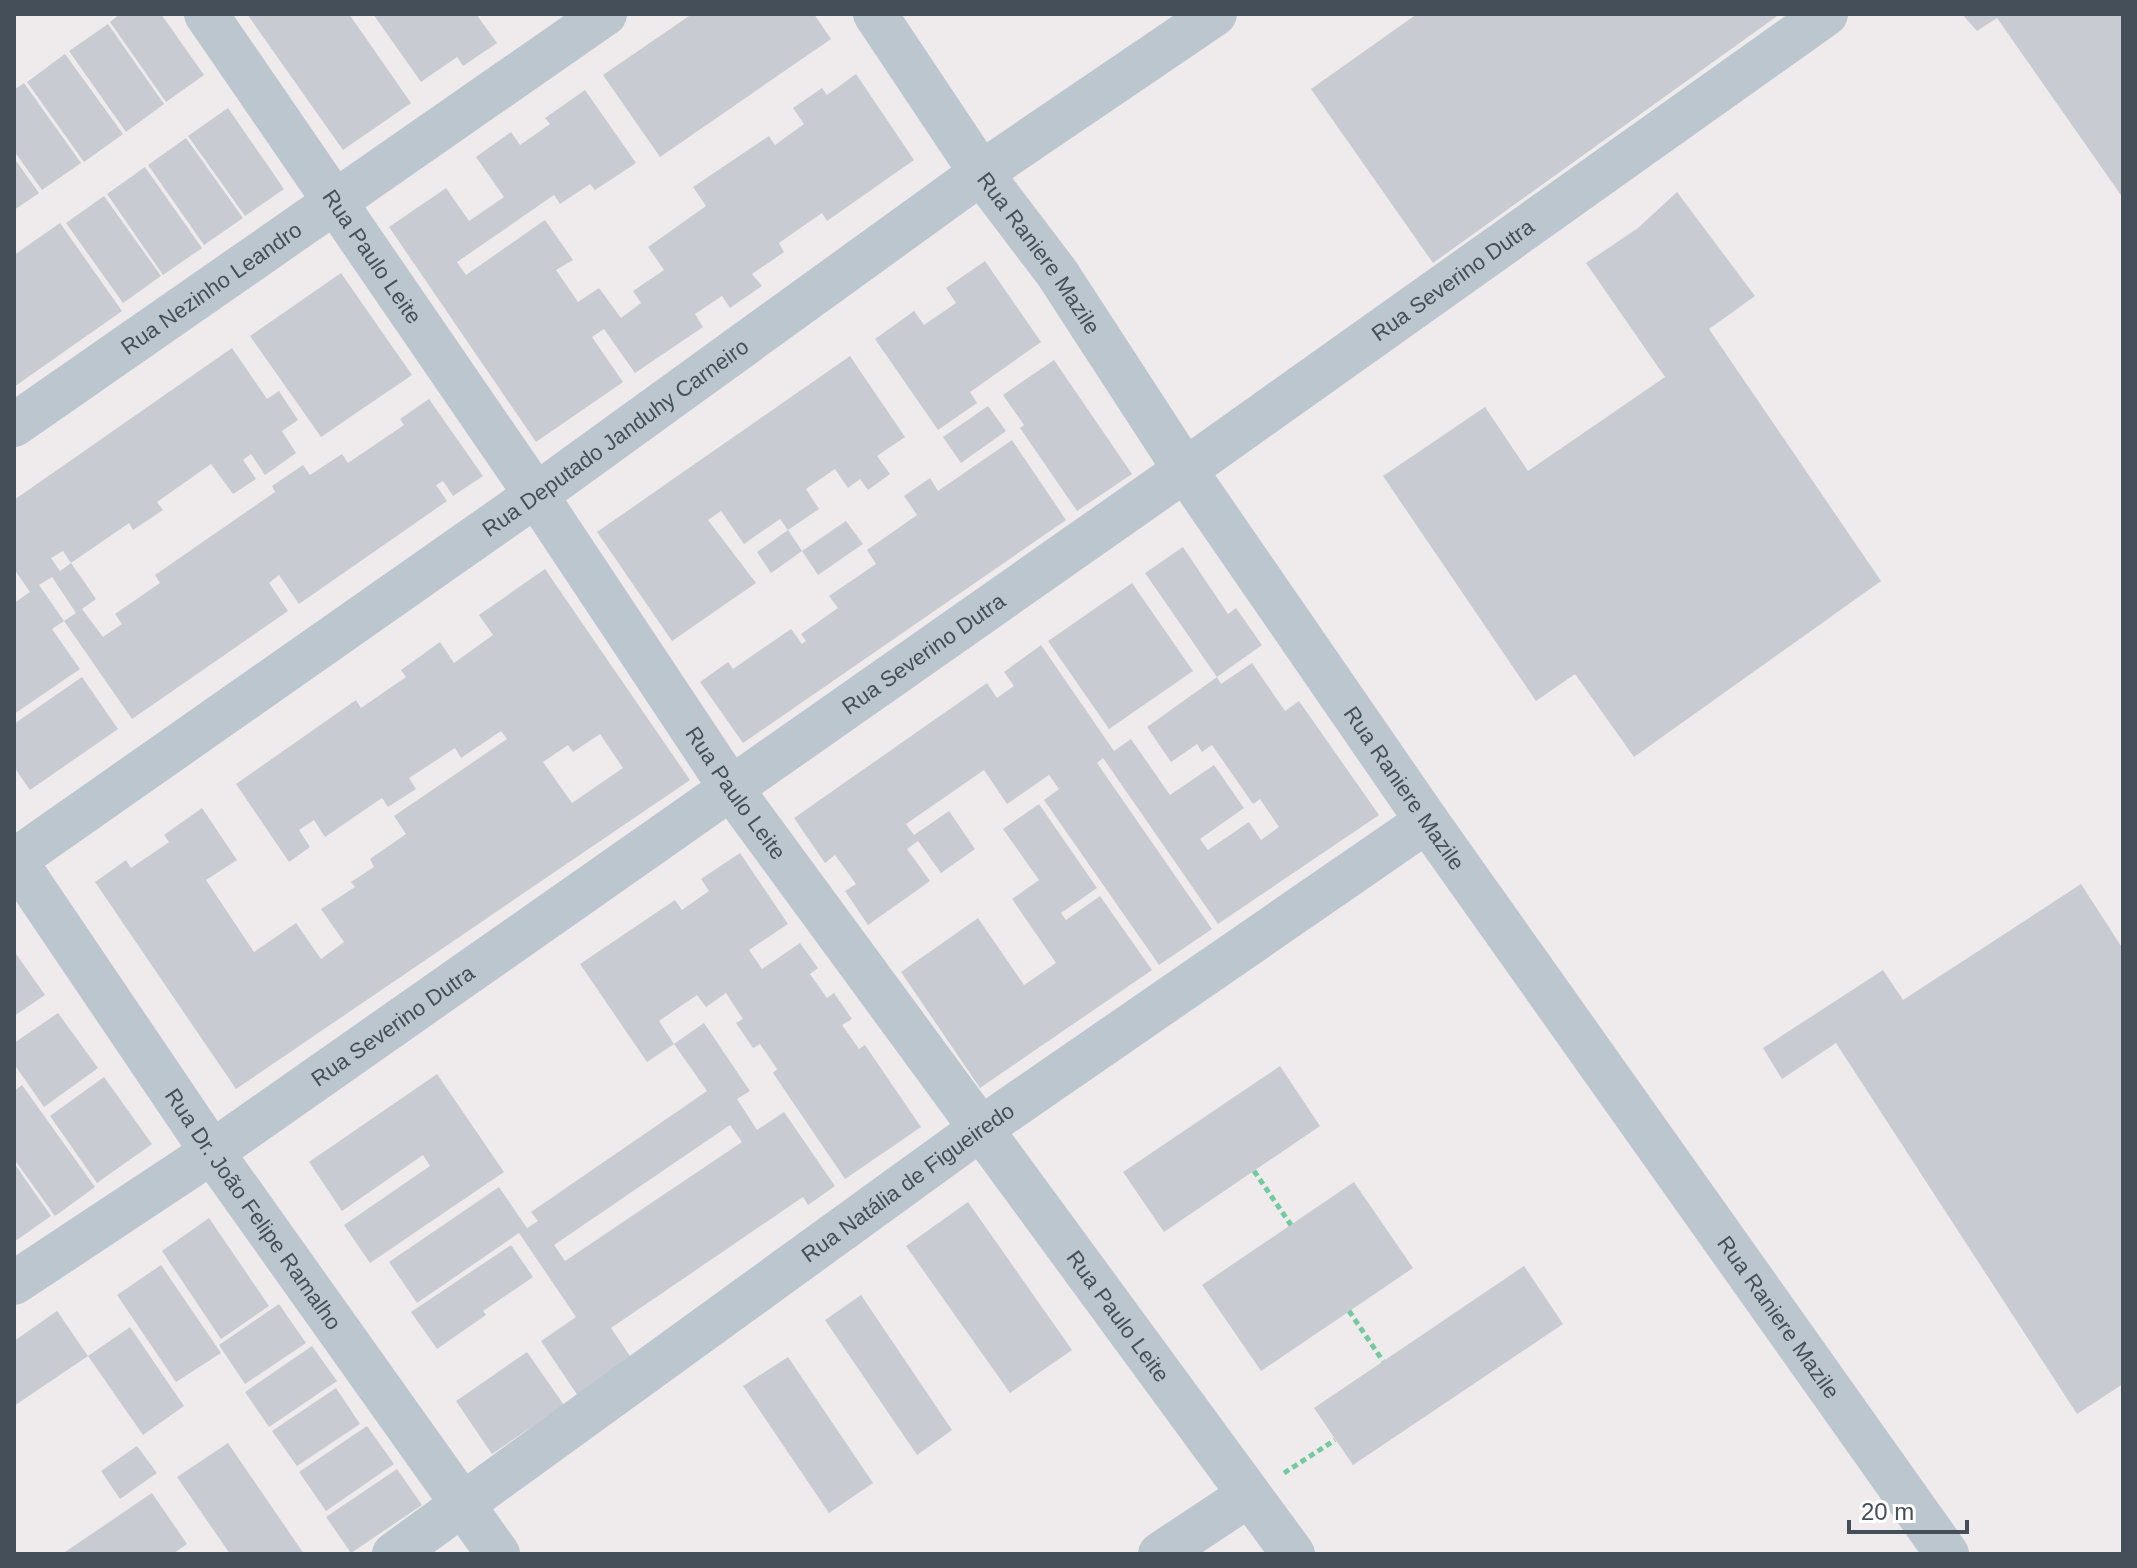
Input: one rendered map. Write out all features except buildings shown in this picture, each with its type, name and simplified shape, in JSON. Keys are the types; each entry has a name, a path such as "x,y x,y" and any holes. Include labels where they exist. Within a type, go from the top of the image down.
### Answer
{"street":[{"name":"Rua Paulo Leite","path":"206,14 536,495 730,787 1293,1554"},
{"name":"Rua Nezinho Leandro","path":"14,425 605,14"},
{"name":"Rua Raniere Mazile","path":"875,14 981,173 1057,273 1185,470 1427,821 1947,1554"},
{"name":"Rua Deputado Janduhy Carneiro","path":"14,860 536,495 981,173 1215,14"},
{"name":"Rua Severino Dutra","path":"14,1283 212,1152 1185,470 1826,14"},
{"name":"Rua Natália de Figueiredo","path":"394,1554 979,1130 1427,821"},
{"name":"Rua Dr. João Felipe Ramalho","path":"14,860 212,1152 498,1554"},
{"path":"1160,1554 1249,1495"}],"path":[{"path":"1254,1171 1291,1225"},
{"path":"1349,1311 1383,1361"},
{"path":"1249,1495 1335,1440"}]}
